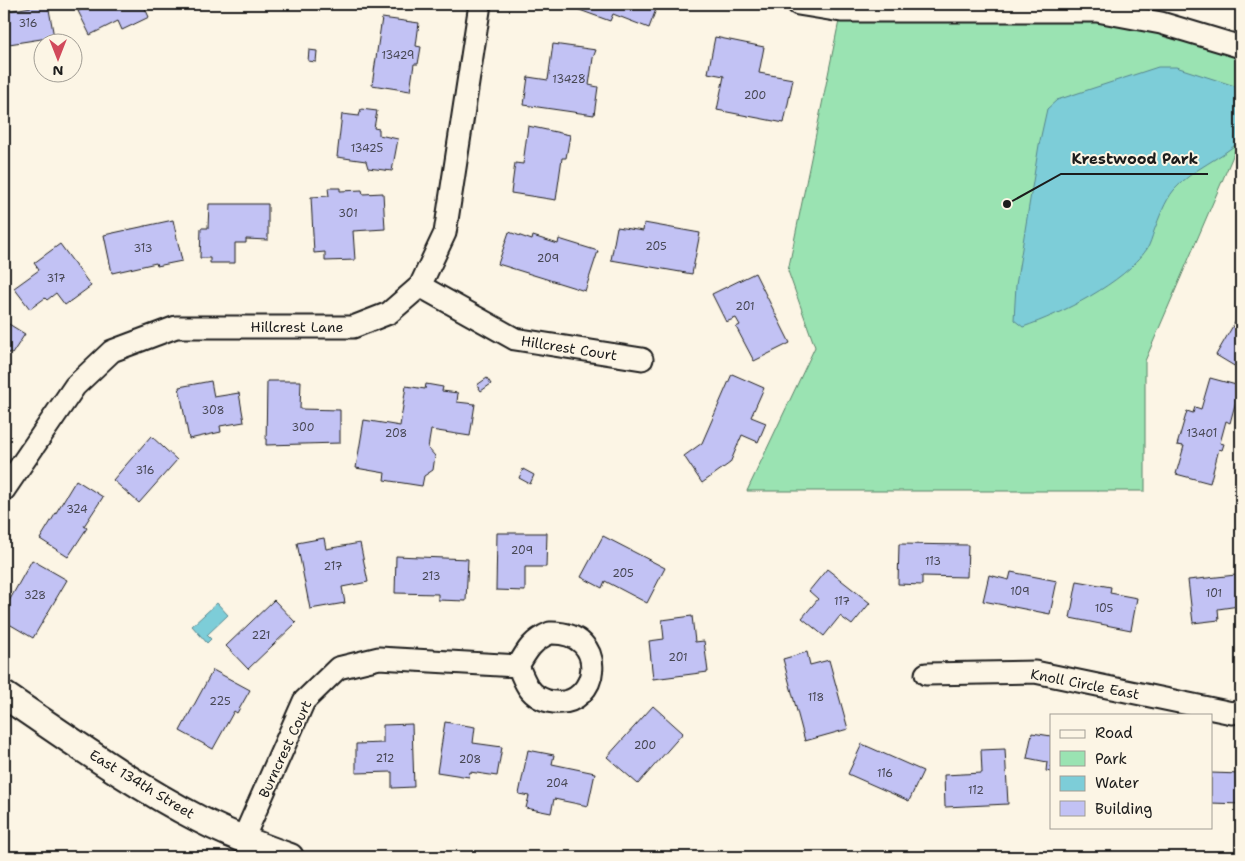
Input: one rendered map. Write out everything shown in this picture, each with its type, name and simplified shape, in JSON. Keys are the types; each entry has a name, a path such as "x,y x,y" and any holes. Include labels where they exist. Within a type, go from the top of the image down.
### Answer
{"street":[{"name":"Hillcrest Lane","path":"4,490 75,386 112,351 176,327 353,326 389,313 420,286 445,233 480,4"},
{"path":"798,4 841,11 1097,11 1161,22 1241,47"},
{"name":"Hillcrest Court","path":"420,286 515,340 642,359"},
{"name":"Burncrest Court","path":"243,840 304,701 338,668 379,658 518,666"},
{"name":"Knoll Circle East","path":"926,674 1035,672 1232,713 1241,711"},
{"name":"East 134th Street","path":"4,695 138,784 200,820 243,840 290,857"}],"green space":[{"path":"841,11 1097,11 1241,47 1241,137 1145,361 1145,491 747,491 815,347 788,271"}],"water":[{"path":"1158,67 1176,67 1241,88 1241,140 1225,153 1198,170 1174,190 1162,210 1147,249 1137,262 1091,296 1073,306 1023,327 1014,320 1016,285 1039,145 1047,109 1057,100"},
{"path":"217,603 228,615 207,635 211,639 207,643 192,626"}],"building":[{"path":"48,4 53,32 32,32 32,40 9,44 8,35 4,36 4,7 7,7 8,11"},
{"path":"93,4 143,4 149,17 122,30 118,21 90,35 78,11"},
{"path":"563,4 658,4 649,28 613,14 610,21"},
{"path":"382,18 419,23 416,46 421,47 418,64 414,64 410,91 372,85"},
{"path":"715,37 764,47 759,73 793,79 784,123 717,110 724,76 708,73"},
{"path":"553,44 596,50 589,85 598,87 594,115 524,105 528,77 548,80"},
{"path":"309,50 317,51 316,62 308,61"},
{"path":"361,109 377,111 374,128 379,129 379,135 398,139 392,171 368,168 366,161 337,157 342,114 359,116"},
{"path":"528,126 570,135 566,158 562,158 556,200 511,193 515,163 523,164"},
{"path":"328,188 340,188 340,191 362,190 363,194 383,193 385,229 353,231 355,260 325,261 325,252 314,253 311,197 329,196"},
{"path":"209,204 268,204 268,240 246,239 246,243 235,243 235,263 210,263 210,258 200,258 201,228 208,228"},
{"path":"173,220 182,261 157,266 156,263 112,273 104,235"},
{"path":"644,223 700,233 692,274 611,260 617,227 643,231"},
{"path":"509,232 532,240 533,236 558,244 559,239 598,251 585,291 498,264"},
{"path":"60,244 91,286 65,305 56,293 47,300 45,298 30,309 14,288 39,270 34,263"},
{"path":"755,273 790,343 754,361 736,327 740,325 736,318 726,322 712,294"},
{"path":"1241,312 1241,370 1216,355"},
{"path":"4,321 25,334 12,354 9,352 4,360"},
{"path":"732,374 764,388 751,417 766,423 758,442 742,435 730,463 702,483 684,456 702,443"},
{"path":"487,378 491,384 481,391 477,385"},
{"path":"1210,378 1240,386 1230,423 1226,421 1220,443 1224,444 1222,450 1219,449 1210,483 1176,474 1184,446 1177,445 1187,411 1193,413 1195,407 1201,409"},
{"path":"211,381 214,397 239,393 244,422 220,426 221,432 189,439 179,387"},
{"path":"267,381 301,381 300,409 340,410 340,443 266,445"},
{"path":"426,384 443,387 442,391 458,393 457,402 475,404 470,436 431,430 428,448 435,456 433,470 424,476 422,486 384,480 385,473 356,468 364,420 400,426 406,386 425,389"},
{"path":"151,436 177,460 139,503 113,480"},
{"path":"523,469 534,475 530,484 519,478"},
{"path":"76,480 103,497 84,526 87,528 68,557 40,539"},
{"path":"497,533 547,533 546,567 525,567 525,591 496,590"},
{"path":"603,536 665,568 647,603 605,581 602,588 581,577"},
{"path":"324,538 326,549 360,543 368,582 342,587 345,603 310,609 297,543"},
{"path":"899,544 968,545 967,577 922,576 922,585 898,584"},
{"path":"396,556 468,559 466,601 438,600 438,594 395,593"},
{"path":"32,560 67,580 33,638 4,621 4,610"},
{"path":"827,569 870,603 852,625 840,616 824,636 802,618 818,599 809,591"},
{"path":"1011,572 1057,581 1050,614 983,601 989,575 1009,580"},
{"path":"1236,575 1239,606 1218,609 1219,620 1193,623 1188,580"},
{"path":"1077,581 1111,587 1110,593 1137,598 1131,630 1070,618"},
{"path":"274,600 296,623 248,669 226,646"},
{"path":"692,616 695,642 704,641 708,672 653,679 649,641 664,639 662,620"},
{"path":"807,652 810,665 829,660 848,729 805,741 783,659"},
{"path":"213,670 250,690 237,713 234,711 213,749 180,731"},
{"path":"653,706 683,733 638,784 607,757"},
{"path":"445,722 475,727 473,743 502,747 497,776 470,772 469,777 437,772"},
{"path":"412,724 414,787 392,788 392,772 356,773 356,744 383,743 383,725"},
{"path":"1032,733 1050,736 1050,772 1046,771 1047,762 1027,758"},
{"path":"862,744 923,771 909,801 848,774"},
{"path":"1005,749 1008,804 945,807 944,775 982,773 981,750"},
{"path":"528,750 554,755 552,764 595,773 588,806 554,799 551,813 526,808 529,796 519,794"},
{"path":"1212,773 1241,774 1241,804 1212,803"}],"place":[{"name":"Krestwood Park","path":"1007,204"}]}
